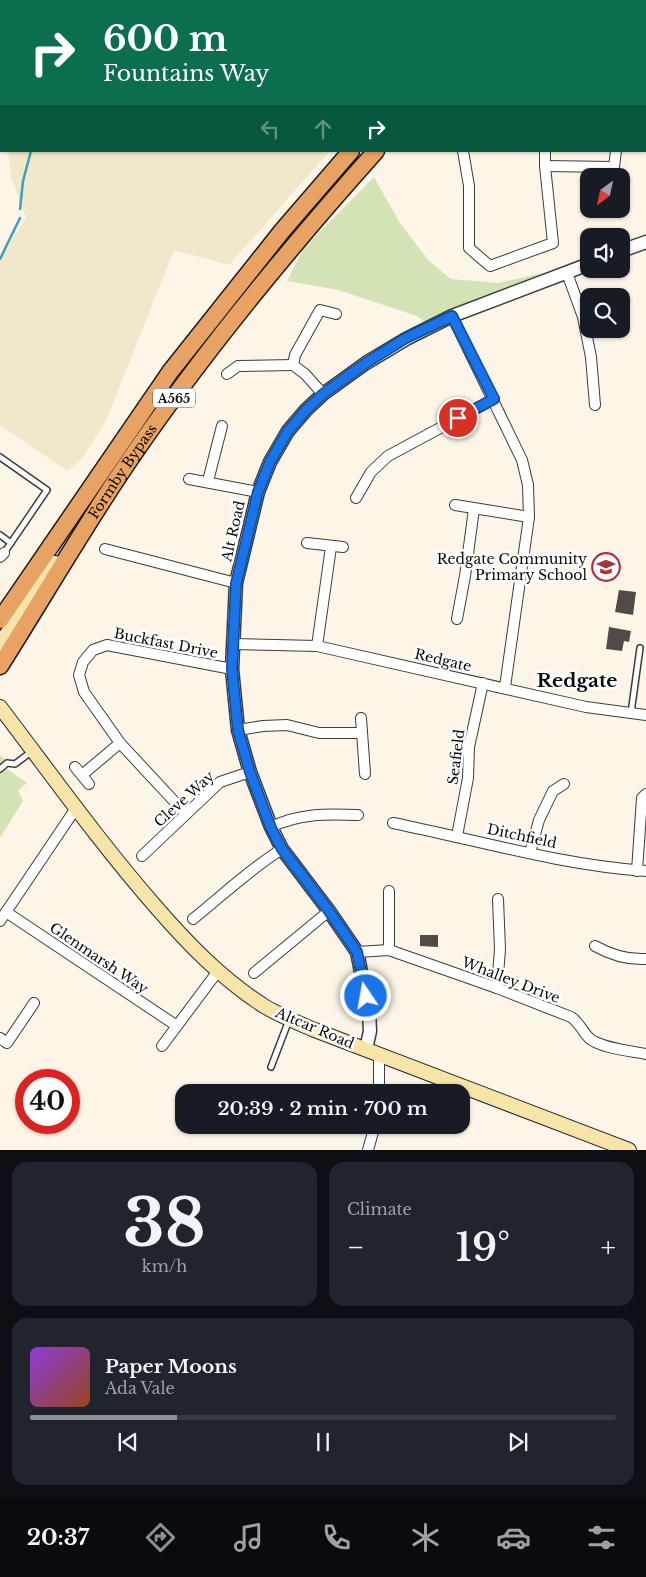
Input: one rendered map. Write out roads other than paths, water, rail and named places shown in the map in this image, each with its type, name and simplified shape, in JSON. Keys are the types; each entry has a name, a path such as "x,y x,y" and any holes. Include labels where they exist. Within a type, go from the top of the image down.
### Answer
{"highway":[{"name":"Formby Bypass","path":"0,620 170,372 282,231 350,152"},
{"name":"Formby Bypass","path":"0,666 81,535 154,426 218,340 282,260 375,152"}],"main road":[{"path":"0,644 55,562 81,535"},
{"name":"Altcar Road","path":"2,711 125,871 174,927 218,972 264,1006 290,1019 372,1052 630,1150"}],"street":[{"path":"462,152 469,186 468,248 490,266 553,243 545,152"},
{"path":"545,166 614,167 616,152"},
{"path":"630,248 646,242"},
{"name":"Alt Road","path":"372,1052 369,1011 357,952 282,849 271,828 250,772 238,730 232,669 236,584 258,492 270,462 288,431 323,394 366,363 406,338 452,316 580,268"},
{"path":"567,273 583,317 591,356 595,405"},
{"path":"293,365 295,355 320,310 336,314"},
{"path":"452,316 522,460 528,485 529,517 506,687"},
{"path":"227,374 238,366 293,365 305,374 323,394"},
{"path":"356,498 371,472 388,456 494,399"},
{"path":"208,481 222,426"},
{"path":"189,479 208,481 258,492"},
{"path":"455,505 529,517"},
{"path":"457,619 474,509"},
{"path":"307,543 343,547"},
{"path":"317,646 330,546"},
{"path":"104,549 236,584"},
{"name":"Redgate","path":"233,644 317,646 586,706 646,715"},
{"name":"Buckfast Drive","path":"186,814 120,743 84,692 79,675 82,662 92,650 107,645 232,669"},
{"name":"Seafield","path":"457,836 468,778 469,747 483,683"},
{"path":"361,718 365,774"},
{"path":"238,730 287,725 319,733 362,733"},
{"path":"75,767 85,780 120,743"},
{"name":"Cleve Way","path":"142,856 220,782 250,772"},
{"path":"530,853 551,787 564,784"},
{"path":"641,794 641,871"},
{"path":"3,916 76,808"},
{"path":"271,828 287,820 318,814 358,815"},
{"name":"Ditchfield","path":"393,822 530,853 641,871"},
{"path":"193,918 228,891 257,865 282,849"},
{"path":"389,950 393,898"},
{"path":"497,988 505,913 498,899"},
{"path":"254,973 329,911"},
{"name":"Glenmarsh Way","path":"3,916 177,1026"},
{"path":"595,946 611,955 634,960 646,959"},
{"name":"Whalley Drive","path":"357,952 389,950 497,988 571,1017 578,1022 588,1038 597,1043 646,1054"},
{"path":"600,958 611,955"},
{"path":"162,1046 218,972"},
{"path":"0,1038 7,1043 34,1002"},
{"path":"372,1052 378,1084"},
{"path":"368,1150 372,1134"}],"lane":[{"path":"0,458 46,490 36,508 2,555"},
{"path":"0,535 11,542"},
{"path":"631,713 640,648"},
{"path":"0,768 7,763 15,764 33,751"},
{"path":"271,1067 290,1019"}],"waterway":[{"path":"20,209 23,181 31,152"},
{"path":"0,259 20,218"}],"place":[{"name":"Redgate Community Primary School","path":"606,567"}],"district":[{"name":"Redgate","path":"577,680"}]}
